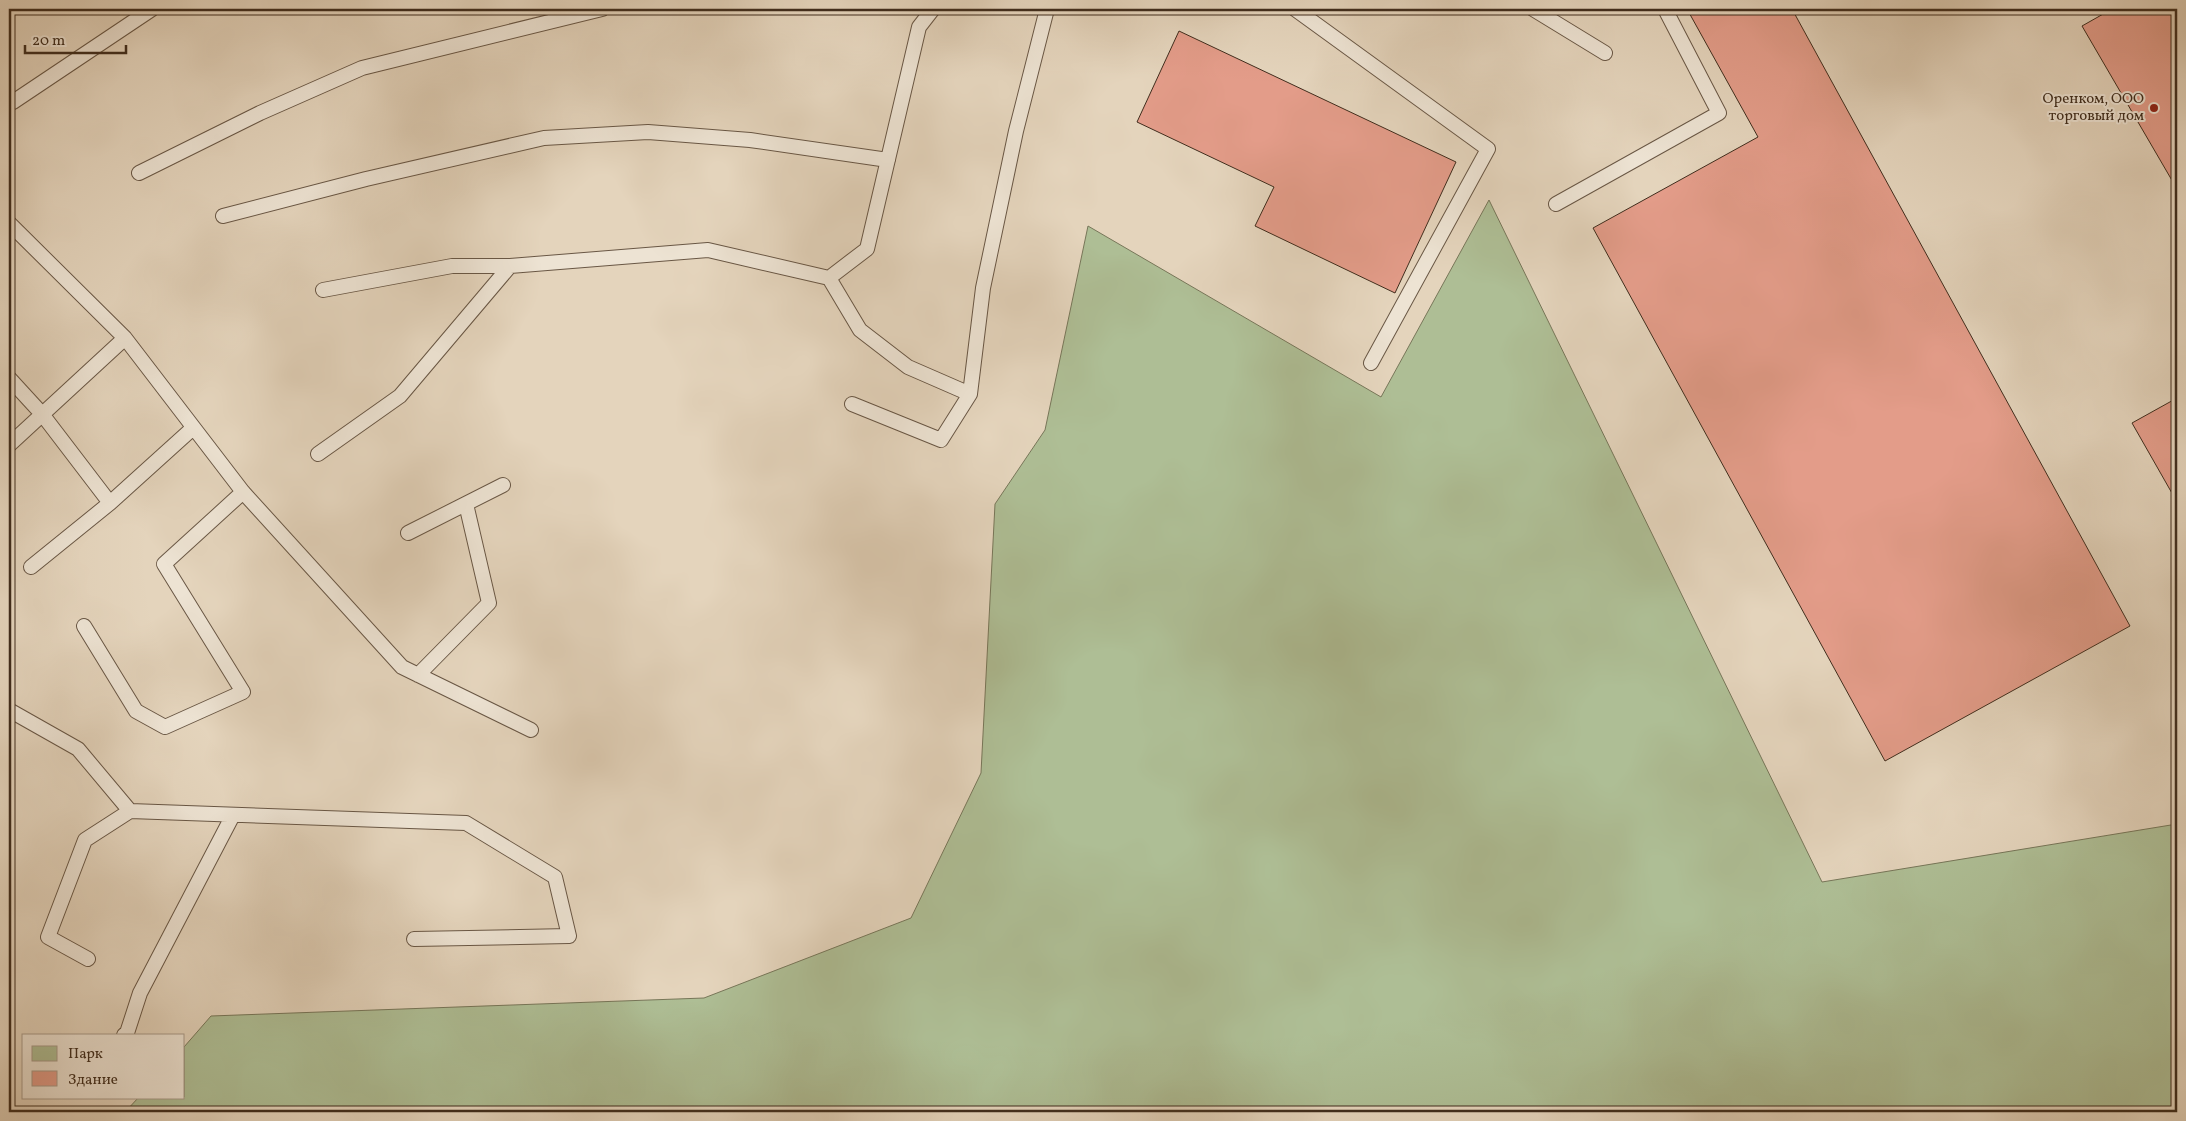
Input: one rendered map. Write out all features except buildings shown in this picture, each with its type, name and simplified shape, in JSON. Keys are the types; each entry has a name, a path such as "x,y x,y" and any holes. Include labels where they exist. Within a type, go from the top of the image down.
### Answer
{"lane":[{"path":"13,102 152,9"},
{"path":"139,173 260,113 362,68 602,9"},
{"path":"829,278 867,249 920,27 933,9"},
{"path":"852,404 941,440 970,394 983,288 1016,131 1046,9"},
{"path":"1295,9 1488,149 1371,363"},
{"path":"1533,9 1606,53"},
{"path":"1556,204 1719,113 1665,9"},
{"path":"223,216 366,179 544,138 648,132 750,140 888,160"},
{"path":"9,223 125,338 243,492 402,667 531,730"},
{"path":"323,290 452,266 510,266 708,250 829,278 860,330 908,367 970,394"},
{"path":"318,454 400,396 510,266"},
{"path":"9,445 125,338"},
{"path":"9,378 42,414 110,502"},
{"path":"31,567 110,502 193,428"},
{"path":"408,533 503,485"},
{"path":"84,626 136,711 165,727 243,692 164,564 243,492"},
{"path":"418,675 489,603 466,504"},
{"path":"9,710 78,748 130,810"},
{"path":"88,959 48,937 85,840 130,810 466,823 555,877 569,936 414,939"},
{"path":"126,1034 140,993 233,814"}],"green space":[{"path":"1489,200 1822,882 2177,824 2177,1112 125,1112 138,1098 185,1098 185,1046 211,1016 704,998 911,918 981,773 995,504 1045,430 1088,226 1381,397"}],"place":[{"name":"Оренком, ООО торговый дом","path":"2154,108"}]}
